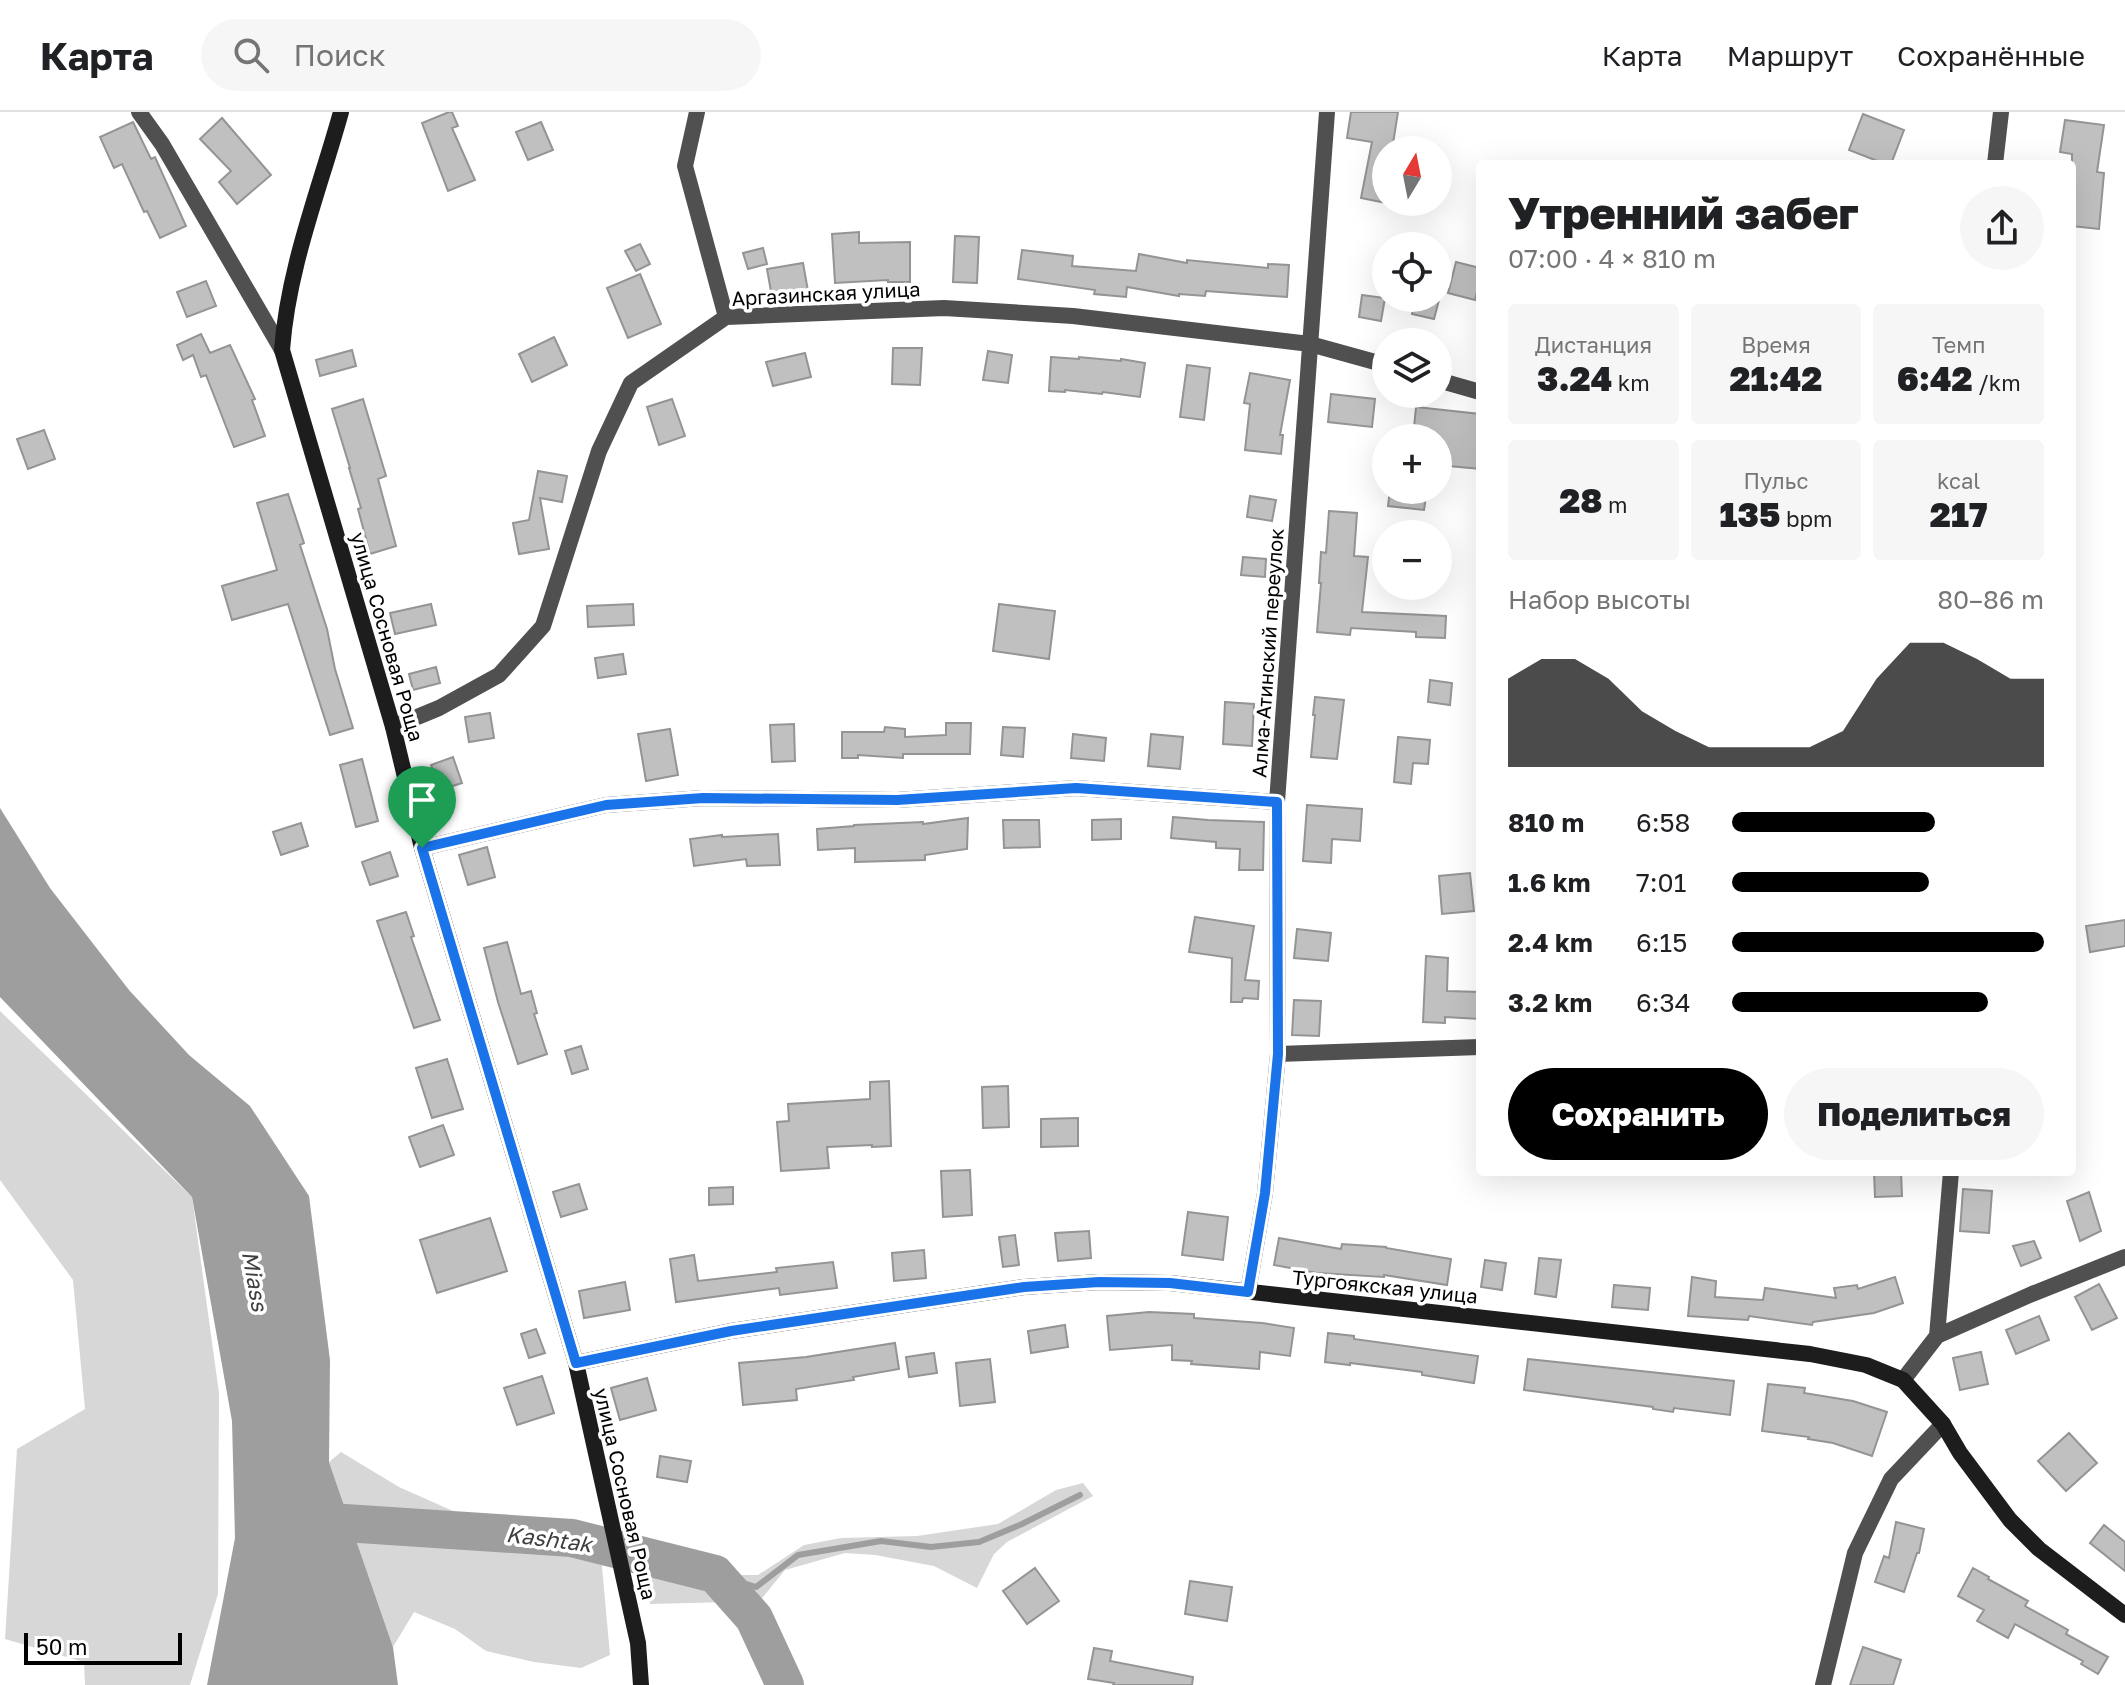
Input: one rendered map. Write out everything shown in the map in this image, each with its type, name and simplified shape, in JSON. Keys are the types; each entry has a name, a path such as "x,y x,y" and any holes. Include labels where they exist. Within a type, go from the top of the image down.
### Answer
{"main road":[{"name":"улица Сосновая Роща","path":"341,112 295,267 282,350 393,727 422,848 576,1363 638,1643 641,1685"},
{"name":"Тургоякская улица","path":"576,1363 731,1331 1024,1287 1099,1282 1170,1283 1810,1354 1866,1365 1903,1380"},
{"path":"1903,1380 1943,1424 1960,1453 2010,1520 2039,1549 2125,1615"}],"street":[{"path":"139,112 162,144 282,350"},
{"path":"697,112 685,166 726,317"},
{"name":"Алма-Атинский переулок","path":"1248,1292 1265,1193 1278,1054 1277,802 1327,112"},
{"path":"1995,160 2001,112"},
{"name":"Аргазинская улица","path":"393,727 439,708 499,675 543,626 599,451 631,383 726,317 944,308 1073,316 1310,344 1372,361"},
{"path":"1452,384 1476,391"},
{"path":"422,848 606,805 703,798 897,800 1076,788 1277,802"},
{"path":"1278,1054 1476,1047"},
{"path":"1937,1336 1951,1176"},
{"path":"1903,1380 1937,1336 2125,1257"},
{"path":"1823,1685 1855,1553 1891,1479 1943,1424"}],"shaded area":[{"path":"0,1011 192,1197 219,1393 218,1594 190,1685 85,1685 84,1662 5,1639 17,1449 85,1409 73,1280 0,1180"},
{"path":"341,1452 399,1487 489,1527 581,1531 600,1545 610,1655 581,1668 534,1662 486,1651 455,1629 414,1612 393,1647 329,1462"},
{"path":"1083,1483 1093,1496 1007,1542 994,1554 977,1588 934,1566 875,1555 845,1553 785,1570 759,1602 798,1685 777,1685 729,1602 650,1604 637,1536 668,1544 736,1575 758,1575 804,1545 841,1538 917,1536 998,1524 1056,1490"}],"water":[{"name":"Miass","path":"0,808 50,888 129,990 189,1055 250,1106 309,1196 330,1360 329,1462 393,1647 398,1685 207,1685 235,1538 232,1421 192,1197 0,997"}],"building":[{"path":"452,112 458,126 452,128 475,180 448,191 422,123"},
{"path":"1351,112 1398,112 1394,136 1372,136 1372,142 1347,138"},
{"path":"1863,114 1904,130 1893,160 1875,160 1849,150"},
{"path":"222,118 271,175 237,204 219,182 231,171 200,139"},
{"path":"2065,120 2104,125 2097,172 2104,173 2099,229 2076,226 2076,160 2072,160 2072,154 2060,152"},
{"path":"133,122 151,159 155,157 186,226 160,238 122,164 114,168 100,137"},
{"path":"541,122 553,150 528,160 516,132"},
{"path":"1372,142 1372,200 1361,198"},
{"path":"859,232 859,243 910,242 910,282 835,283 832,234"},
{"path":"955,236 979,237 977,283 953,282"},
{"path":"640,244 650,264 636,271 625,251"},
{"path":"763,248 767,264 748,269 743,253"},
{"path":"1022,250 1073,256 1072,266 1136,271 1139,254 1187,263 1187,260 1268,268 1268,264 1289,265 1287,297 1206,291 1205,296 1179,296 1127,287 1126,297 1094,294 1095,290 1018,279"},
{"path":"1456,262 1476,267 1475,300 1452,294"},
{"path":"803,263 808,291 772,297 767,269"},
{"path":"640,274 661,324 628,338 607,288"},
{"path":"206,281 216,306 187,317 177,292"},
{"path":"1362,295 1372,296 1372,312 1383,312 1381,321 1359,317"},
{"path":"1412,312 1436,312 1434,319"},
{"path":"201,334 210,353 230,345 255,399 252,400 265,436 234,447 206,375 201,377 193,355 183,360 177,345"},
{"path":"554,337 567,365 532,382 519,354"},
{"path":"893,348 922,348 920,385 892,384"},
{"path":"352,350 356,366 320,376 316,360"},
{"path":"988,351 1012,355 1008,383 983,380"},
{"path":"805,353 811,377 773,386 766,362"},
{"path":"1051,357 1121,359 1145,363 1140,397 1103,392 1049,391"},
{"path":"1187,365 1210,368 1204,420 1180,417"},
{"path":"1250,373 1290,380 1280,435 1283,435 1281,454 1245,450 1250,404 1244,403"},
{"path":"1331,394 1372,399 1372,427 1328,422"},
{"path":"363,399 386,476 378,479 396,546 370,554 358,509 361,508 332,409"},
{"path":"672,399 685,436 659,445 647,407"},
{"path":"1416,408 1476,414 1476,469 1452,466 1452,424 1414,424"},
{"path":"44,430 55,459 28,469 17,439"},
{"path":"538,471 567,476 562,502 540,498 549,549 519,554 513,523 529,520"},
{"path":"288,494 353,728 330,735 288,604 232,620 222,586 277,570 257,503"},
{"path":"1250,496 1276,500 1272,521 1247,517"},
{"path":"1388,504 1425,504 1424,510"},
{"path":"1329,511 1357,513 1354,556 1368,557 1362,612 1446,616 1445,638 1416,637 1416,632 1351,628 1350,635 1317,632 1321,552 1326,553"},
{"path":"1243,557 1266,559 1265,577 1241,575"},
{"path":"431,604 436,625 395,634 390,613"},
{"path":"633,604 634,625 588,627 587,606"},
{"path":"999,604 1055,611 1049,659 993,651"},
{"path":"623,654 626,674 598,678 595,658"},
{"path":"436,667 440,683 413,690 409,674"},
{"path":"1430,680 1452,683 1450,705 1428,702"},
{"path":"1315,697 1344,700 1337,759 1311,757"},
{"path":"1225,702 1254,704 1252,746 1223,744"},
{"path":"490,713 494,738 469,742 465,717"},
{"path":"946,723 971,723 970,754 903,754 903,758 858,755 858,758 842,758 842,732 884,732 885,727 905,729 905,737 946,735"},
{"path":"794,724 795,761 772,762 770,725"},
{"path":"1003,727 1025,728 1023,757 1001,755"},
{"path":"670,729 678,775 646,781 638,734"},
{"path":"1073,734 1106,738 1104,761 1071,758"},
{"path":"1151,734 1183,737 1180,769 1148,766"},
{"path":"1398,737 1430,740 1428,764 1413,763 1411,784 1394,782"},
{"path":"453,757 462,783 440,790 431,765"},
{"path":"362,759 378,821 356,827 340,765"},
{"path":"1307,805 1362,809 1360,841 1332,839 1331,863 1303,861"},
{"path":"1173,817 1264,822 1263,870 1239,870 1240,849 1216,848 1216,842 1171,838"},
{"path":"968,818 967,849 925,855 925,860 855,862 855,848 818,850 817,829 923,824"},
{"path":"1121,819 1121,839 1092,840 1092,820"},
{"path":"1003,820 1039,820 1040,847 1004,848"},
{"path":"301,823 308,846 281,855 273,832"},
{"path":"778,834 780,865 747,866 746,859 694,866 690,839"},
{"path":"487,847 495,877 468,885 459,855"},
{"path":"390,852 398,876 370,885 362,862"},
{"path":"1470,873 1474,911 1442,914 1439,876"},
{"path":"406,912 414,936 411,937 440,1020 414,1028 377,921"},
{"path":"1195,917 1254,926 1245,980 1259,981 1258,999 1243,998 1242,1002 1231,1002 1232,958 1189,952"},
{"path":"2125,920 2125,946 2090,952 2086,926"},
{"path":"1297,929 1331,933 1328,961 1294,958"},
{"path":"507,942 521,994 531,991 537,1013 534,1014 547,1054 518,1064 484,948"},
{"path":"1426,956 1448,958 1447,991 1476,992 1476,1019 1445,1017 1445,1023 1423,1022"},
{"path":"1294,1000 1321,1001 1319,1036 1292,1035"},
{"path":"581,1046 588,1069 572,1074 565,1051"},
{"path":"447,1059 463,1109 432,1118 416,1068"},
{"path":"889,1081 891,1146 827,1147 829,1168 781,1171 777,1122 789,1121 788,1104 870,1099 870,1082"},
{"path":"1008,1086 1009,1127 983,1128 982,1087"},
{"path":"1078,1118 1078,1146 1041,1147 1041,1119"},
{"path":"443,1125 454,1155 420,1167 409,1137"},
{"path":"970,1170 972,1215 943,1217 941,1171"},
{"path":"1874,1176 1901,1176 1902,1196 1875,1197"},
{"path":"579,1184 587,1209 561,1217 553,1192"},
{"path":"733,1187 733,1204 709,1205 709,1188"},
{"path":"1963,1189 1992,1191 1989,1233 1960,1231"},
{"path":"2089,1192 2101,1231 2080,1241 2067,1201"},
{"path":"1188,1212 1228,1217 1223,1260 1182,1255"},
{"path":"490,1218 507,1271 437,1293 420,1240"},
{"path":"1089,1231 1091,1258 1058,1261 1055,1233"},
{"path":"1015,1235 1019,1265 1003,1267 999,1237"},
{"path":"1279,1238 1341,1249 1342,1244 1386,1247 1451,1259 1447,1285 1384,1275 1317,1273 1274,1265"},
{"path":"2034,1241 2041,1258 2021,1266 2013,1246"},
{"path":"924,1250 926,1278 894,1281 892,1253"},
{"path":"694,1255 698,1281 833,1262 837,1288 780,1295 779,1288 676,1302 670,1259"},
{"path":"1539,1258 1561,1260 1556,1297 1535,1294"},
{"path":"1485,1260 1506,1263 1502,1290 1481,1287"},
{"path":"1692,1277 1716,1281 1715,1297 1763,1300 1765,1288 1836,1298 1834,1288 1857,1285 1858,1289 1895,1277 1903,1303 1874,1313 1813,1322 1812,1325 1749,1316 1748,1320 1688,1316"},
{"path":"625,1282 630,1310 584,1318 579,1291"},
{"path":"2099,1284 2117,1318 2092,1330 2075,1297"},
{"path":"1614,1285 1650,1288 1648,1310 1612,1307"},
{"path":"1149,1312 1194,1314 1194,1318 1294,1328 1290,1356 1260,1352 1259,1369 1172,1360 1172,1345 1110,1350 1107,1316"},
{"path":"2039,1316 2049,1340 2016,1354 2006,1330"},
{"path":"1065,1325 1068,1347 1031,1353 1028,1331"},
{"path":"536,1329 545,1353 529,1358 521,1334"},
{"path":"1328,1333 1478,1356 1474,1383 1422,1375 1422,1372 1325,1362"},
{"path":"895,1343 899,1369 796,1389 797,1400 743,1405 739,1363 806,1357"},
{"path":"1981,1352 1988,1384 1960,1390 1953,1358"},
{"path":"934,1353 937,1373 909,1377 906,1357"},
{"path":"990,1359 995,1402 960,1406 956,1363"},
{"path":"1528,1359 1734,1381 1730,1415 1674,1408 1673,1412 1524,1390"},
{"path":"542,1376 554,1413 517,1425 504,1388"},
{"path":"647,1378 656,1410 620,1420 611,1388"},
{"path":"1768,1384 1805,1388 1804,1393 1853,1401 1887,1412 1872,1456 1809,1437 1762,1431"},
{"path":"2069,1433 2097,1463 2066,1491 2038,1461"},
{"path":"660,1456 691,1461 687,1482 657,1477"},
{"path":"1896,1522 1924,1529 1919,1553 1904,1592 1875,1582 1884,1556 1889,1558"},
{"path":"2104,1525 2125,1542 2125,1571 2090,1543"},
{"path":"1035,1568 1059,1601 1027,1624 1003,1591"},
{"path":"1973,1568 2028,1601 2025,1606 2068,1630 2066,1634 2108,1657 2098,1674 2081,1664 2083,1661 2015,1624 2008,1638 1977,1621 1984,1610 1958,1596"},
{"path":"1190,1581 1232,1587 1227,1621 1185,1614"},
{"path":"1863,1647 1901,1660 1893,1685 1850,1685"},
{"path":"1094,1648 1112,1651 1110,1661 1193,1677 1192,1685 1113,1685 1088,1679"}],"waterway":[{"path":"715,1574 756,1587 798,1555 881,1541 931,1547 979,1542 1080,1495"},
{"name":"Kashtak","path":"299,1520 572,1538 715,1574 754,1618 785,1685"}],"route":[{"path":"1076,788 1277,802 1278,1054 1265,1193 1248,1292 1170,1283 1099,1282 1024,1287 731,1331 576,1363 422,848 606,805 703,798 897,800 1076,788"}]}
